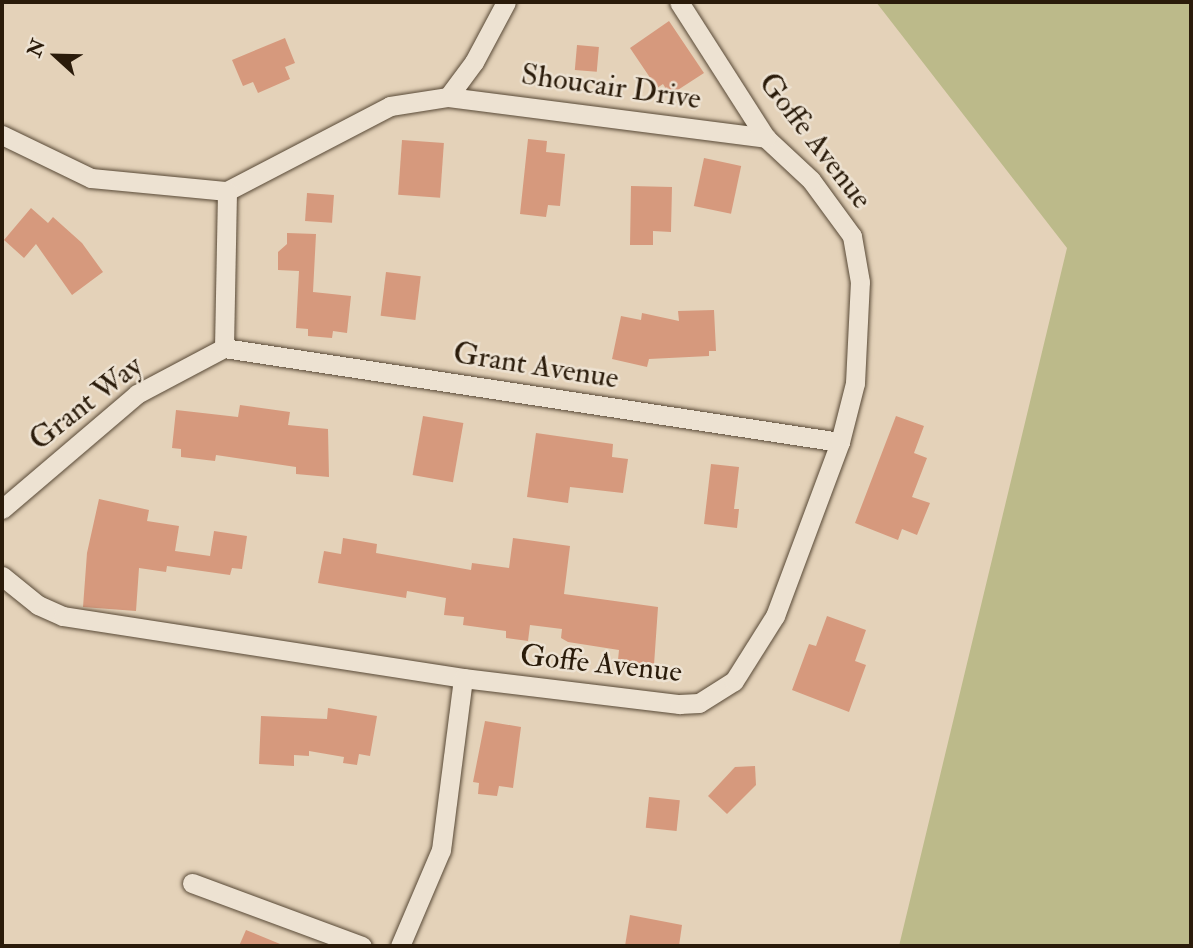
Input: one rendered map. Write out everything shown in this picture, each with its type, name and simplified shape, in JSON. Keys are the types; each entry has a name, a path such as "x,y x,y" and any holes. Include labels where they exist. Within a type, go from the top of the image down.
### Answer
{"street":[{"path":"448,97 474,62 506,2"},
{"name":"Goffe Avenue","path":"2,576 38,605 63,615 463,678 679,705 699,703 716,695 734,681 775,616 840,442 855,383 862,321 852,236 811,180 766,138 679,2"},
{"name":"Shoucair Drive","path":"227,191 390,106 448,97 766,138"},
{"path":"2,135 91,177 227,191 224,348"},
{"name":"Grant Avenue","path":"224,348 840,442"},
{"name":"Grant Way","path":"2,509 137,394 224,348"},
{"path":"400,946 441,850 463,678"},
{"path":"192,883 362,946"}],"shaded area":[{"path":"876,2 1191,2 1191,946 899,946 1067,248"}],"building":[{"path":"669,21 704,73 670,95 663,84 657,88 630,48"},
{"path":"285,38 295,63 285,67 290,79 258,93 253,82 243,86 232,60"},
{"path":"577,45 599,47 597,72 575,70"},
{"path":"528,139 547,141 546,152 565,154 560,206 548,205 546,217 520,214"},
{"path":"402,140 444,143 440,198 398,195"},
{"path":"704,158 741,166 731,214 694,206"},
{"path":"631,186 672,187 671,232 653,231 653,245 630,245"},
{"path":"307,193 334,195 332,223 305,221"},
{"path":"31,208 48,223 53,217 82,243 103,272 72,295 36,244 24,258 4,240"},
{"path":"287,233 316,234 313,292 351,296 347,333 333,331 332,338 308,336 308,329 296,328 299,271 278,270 278,252 287,244"},
{"path":"386,272 421,276 415,320 381,316"},
{"path":"714,310 716,351 709,351 709,356 649,359 647,367 612,359 621,316 641,320 642,313 679,321 678,311"},
{"path":"240,405 290,412 288,425 328,429 329,477 296,474 296,467 216,455 215,461 181,457 181,449 172,448 176,410 238,417"},
{"path":"423,416 463,423 453,482 413,475"},
{"path":"896,416 924,426 914,453 927,458 912,497 930,503 917,535 902,529 898,540 855,523"},
{"path":"536,433 613,444 612,457 628,459 623,493 570,487 568,503 527,497"},
{"path":"711,464 739,467 734,509 739,509 737,528 704,524"},
{"path":"99,499 149,510 147,521 179,526 175,551 210,556 214,531 247,536 242,569 232,568 230,575 167,566 166,572 139,568 136,611 83,607 87,553"},
{"path":"343,538 377,544 376,553 471,570 472,563 509,568 513,538 570,546 564,594 658,607 654,665 618,660 619,650 568,642 561,638 562,629 530,625 528,641 506,638 506,631 463,625 464,617 444,615 446,598 407,591 406,598 318,583 324,551 341,554"},
{"path":"827,616 866,630 855,661 866,665 849,712 792,690 809,644 816,646"},
{"path":"328,708 377,716 370,756 359,754 357,765 343,763 344,757 309,751 309,756 294,755 294,766 259,764 261,716 327,719"},
{"path":"485,721 521,727 513,788 499,786 497,796 478,794 479,783 473,782"},
{"path":"755,766 756,785 727,814 708,796 735,767"},
{"path":"649,797 680,800 677,831 646,828"},
{"path":"630,915 682,925 679,946 625,946"},
{"path":"246,930 285,946 239,946"}]}
